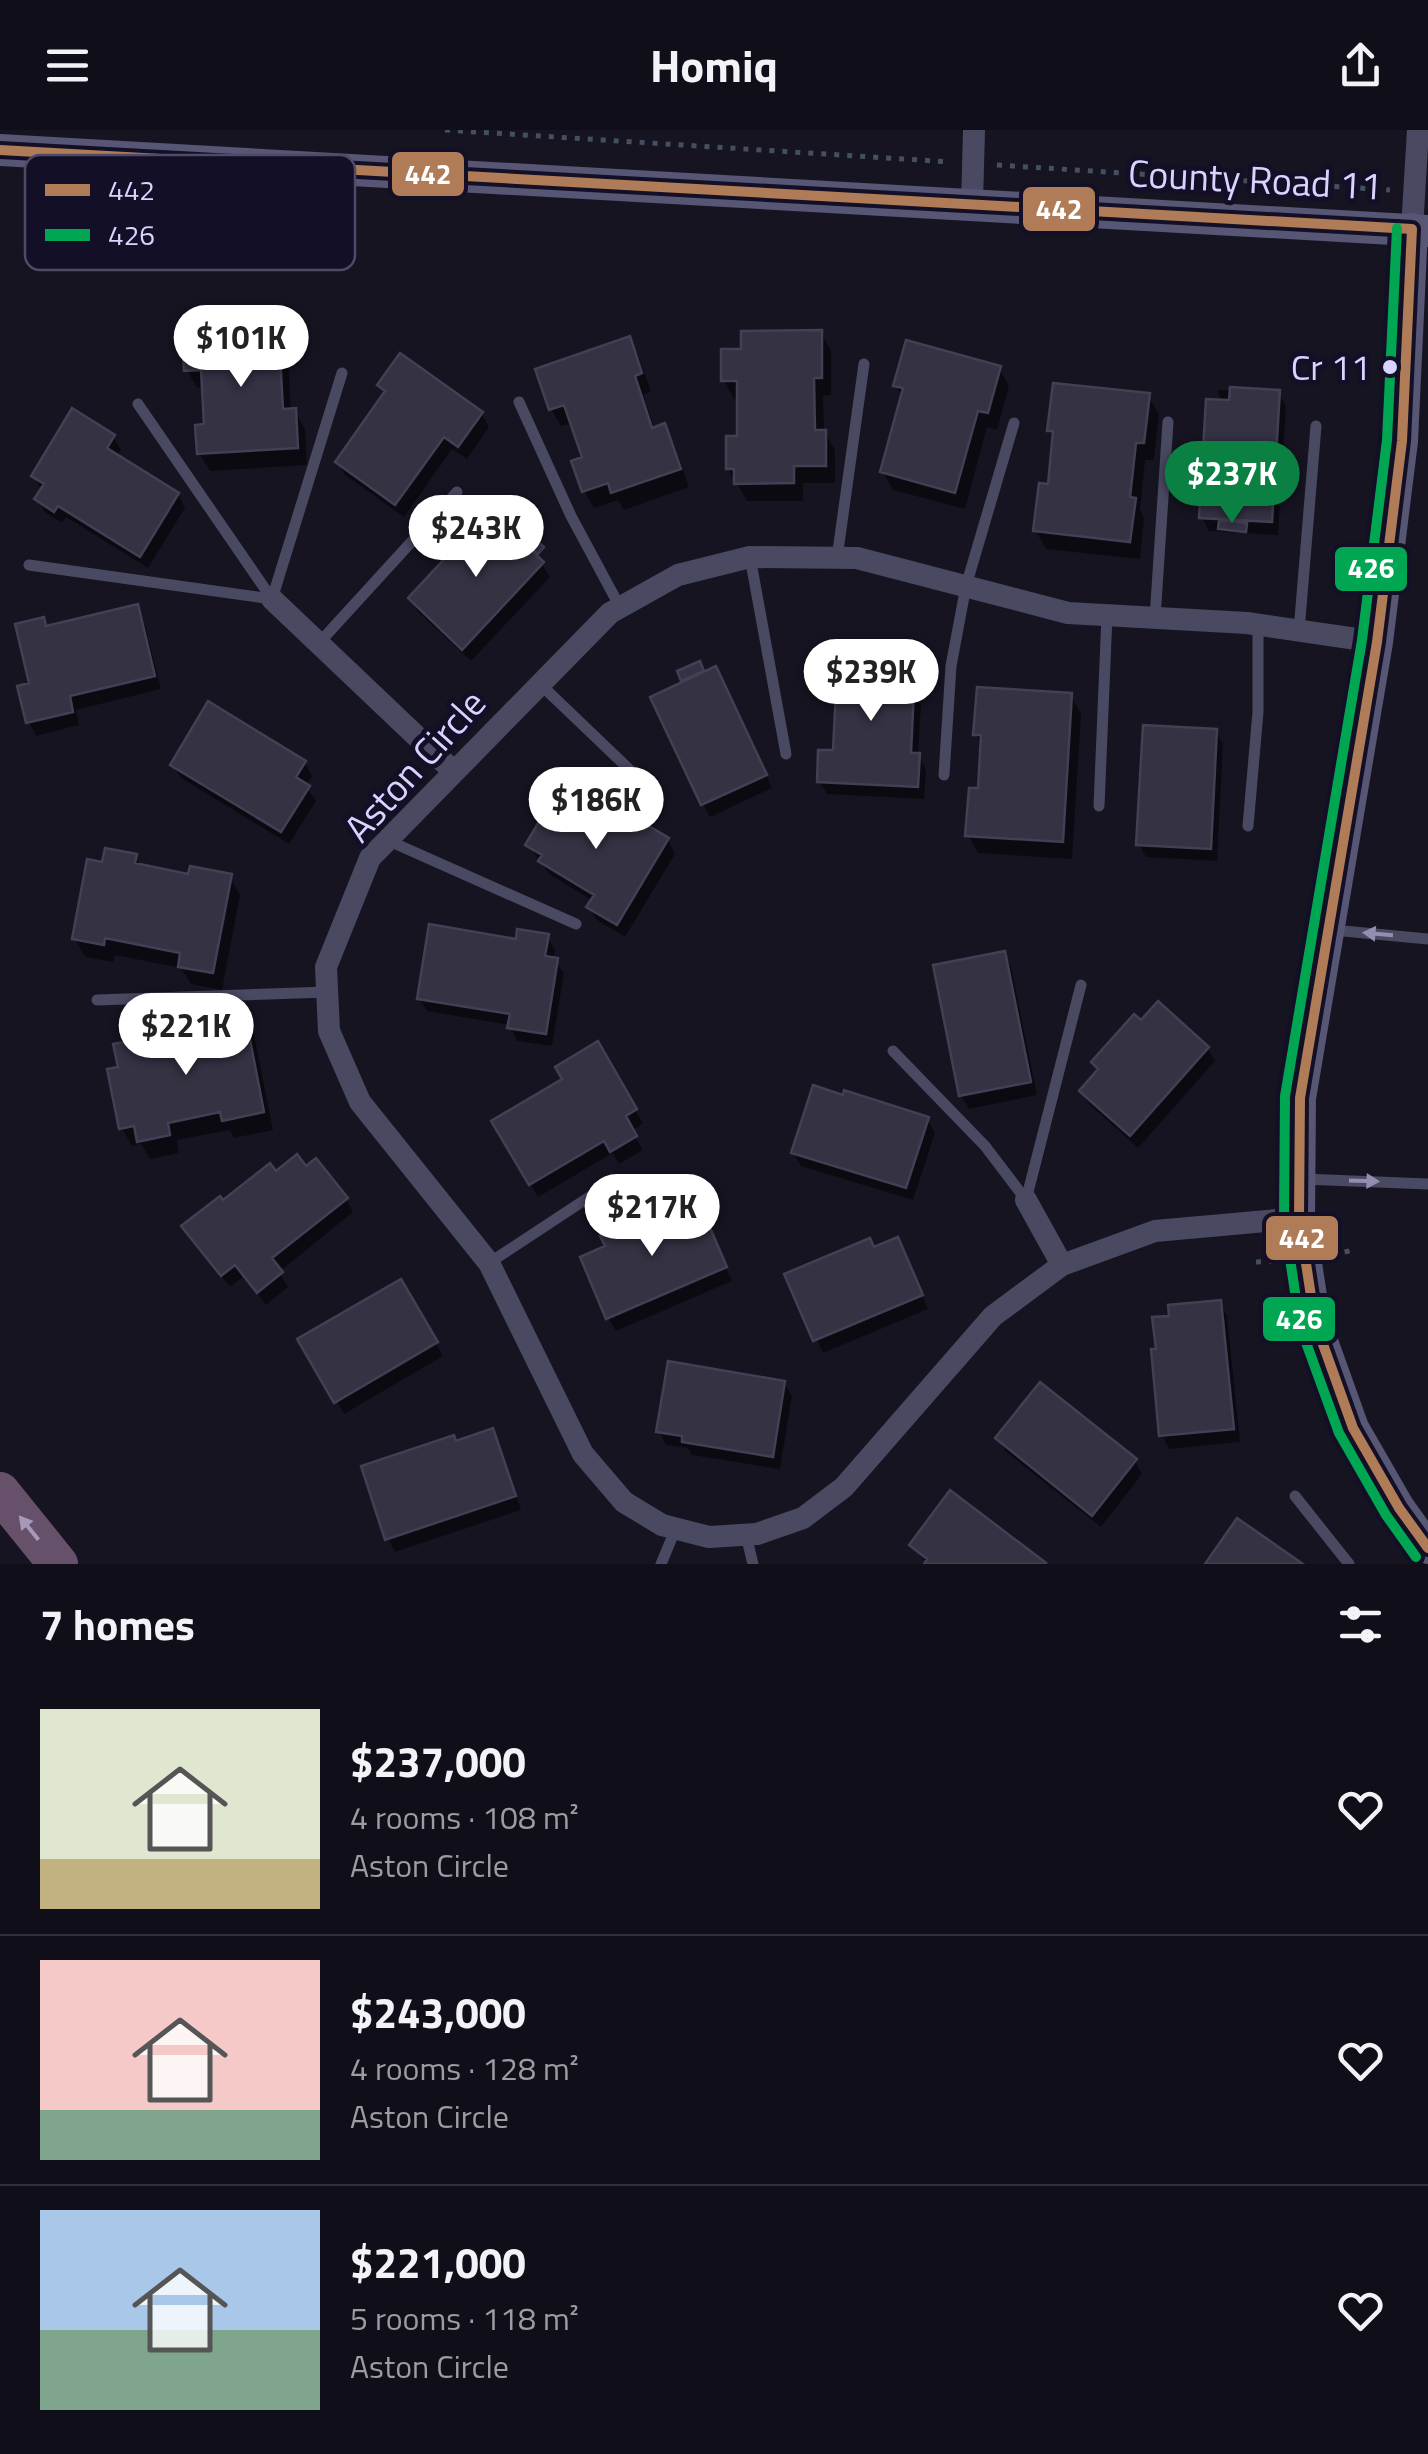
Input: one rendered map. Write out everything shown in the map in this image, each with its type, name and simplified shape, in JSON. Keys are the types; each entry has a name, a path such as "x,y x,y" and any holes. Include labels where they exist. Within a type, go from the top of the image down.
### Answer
{"highway":[{"path":"0,1492 58,1564"}],"street":[{"path":"972,204 974,130"},
{"path":"1418,130 1414,191 1420,230 1402,441 1377,642 1300,1098 1298,1218 1315,1322 1353,1428 1399,1508 1428,1548"},
{"name":"County Road 11","path":"0,150 90,155"},
{"name":"County Road 11","path":"355,170 1420,230"},
{"name":"Aston Circle","path":"1298,1218 1155,1231 1062,1265 993,1316 844,1487 803,1518 746,1534 709,1537 662,1525 624,1502 583,1454 489,1262 360,1102 329,1031 326,967 370,858 452,770 610,613 678,575 750,557 857,558 1068,614 1258,624 1377,642"},
{"path":"272,599 452,770"},
{"path":"1026,1200 1062,1265"}],"lane":[{"path":"837,558 864,364"},
{"path":"272,599 342,373"},
{"path":"518,402 571,516 620,607"},
{"path":"138,404 272,599"},
{"path":"1155,618 1168,422"},
{"path":"944,774 951,666 966,586 1014,423"},
{"path":"1299,631 1316,426"},
{"path":"319,644 457,492"},
{"path":"750,557 786,754"},
{"path":"30,564 272,599"},
{"path":"1099,806 1107,616"},
{"path":"1248,826 1258,712 1258,624"},
{"path":"539,684 655,794"},
{"path":"387,840 576,924"},
{"path":"1328,930 1428,938"},
{"path":"1026,1200 1081,986"},
{"path":"97,1000 328,992"},
{"path":"893,1051 985,1146 1026,1200"},
{"path":"1299,1178 1428,1184"},
{"path":"489,1262 612,1182"},
{"path":"1295,1496 1349,1564"},
{"path":"661,1564 676,1528"},
{"path":"746,1534 753,1564"}],"path":[{"path":"445,130 1414,191"}],"building":[{"path":"278,320 283,409 296,408 298,448 197,454 195,425 204,424 201,370 184,371 182,334 241,330 240,323"},
{"path":"822,330 822,378 814,378 815,430 826,430 826,466 794,466 794,483 734,484 734,469 726,469 726,436 737,436 737,381 721,381 721,349 741,349 741,331"},
{"path":"630,336 642,373 635,376 652,428 665,423 681,469 611,493 608,483 582,492 571,461 582,457 564,405 549,410 535,369"},
{"path":"906,340 1001,366 988,413 978,411 955,493 880,472 903,388 893,386"},
{"path":"400,353 483,412 458,447 444,437 395,505 335,462 385,391 377,385"},
{"path":"1053,383 1150,393 1144,443 1136,443 1130,497 1136,498 1130,542 1033,531 1039,483 1048,484 1053,431 1047,431"},
{"path":"1230,387 1280,390 1272,522 1199,518 1206,399 1229,400"},
{"path":"72,408 115,435 107,448 179,493 140,557 58,506 54,512 34,499 44,484 31,476"},
{"path":"489,511 544,562 462,650 408,598"},
{"path":"514,519 544,547 538,554 508,526"},
{"path":"1219,520 1247,523 1246,532 1218,529"},
{"path":"138,604 155,676 70,696 73,712 26,723 17,686 29,683 15,624 44,617 46,626"},
{"path":"838,651 905,655 903,689 914,689 911,753 920,753 918,787 817,782 818,750 833,750"},
{"path":"700,661 704,671 681,681 677,671"},
{"path":"716,666 767,775 701,805 650,697"},
{"path":"977,687 1072,693 1063,842 965,836 969,788 978,788 981,735 973,735"},
{"path":"208,701 306,761 296,777 310,786 281,832 170,765"},
{"path":"1143,725 1217,729 1211,849 1136,845"},
{"path":"561,785 637,831 642,822 669,838 617,925 586,907 594,895 538,861 542,855 525,845"},
{"path":"105,848 137,854 135,863 188,874 190,866 232,874 213,973 178,967 180,953 105,938 104,945 72,939 87,859 102,862"},
{"path":"429,924 516,939 517,929 549,934 545,956 558,958 546,1034 507,1028 510,1014 417,999"},
{"path":"1005,951 1031,1082 959,1096 933,965"},
{"path":"1158,1001 1209,1047 1130,1136 1079,1091 1098,1069 1091,1062 1134,1014 1141,1020"},
{"path":"245,1014 264,1112 222,1121 220,1112 168,1123 170,1135 137,1142 134,1126 119,1129 107,1069 118,1067 113,1044 146,1038 147,1044 199,1033 197,1024"},
{"path":"598,1041 637,1109 626,1116 637,1136 610,1152 604,1141 529,1185 491,1121 562,1079 555,1067"},
{"path":"813,1085 843,1095 844,1090 929,1117 906,1188 791,1153"},
{"path":"297,1154 306,1166 316,1158 348,1198 272,1258 283,1272 257,1293 235,1265 221,1276 181,1226 220,1196 223,1200 270,1163 276,1171"},
{"path":"699,1202 727,1267 606,1319 580,1257 605,1246 600,1236 655,1213 658,1219"},
{"path":"898,1237 923,1295 813,1341 784,1274 870,1238 874,1247"},
{"path":"401,1279 438,1342 334,1403 297,1339"},
{"path":"1221,1300 1234,1429 1159,1436 1152,1317 1169,1316 1168,1305"},
{"path":"668,1361 785,1381 773,1457 682,1442 682,1436 656,1432"},
{"path":"1040,1382 1137,1459 1092,1516 995,1438"},
{"path":"493,1428 516,1496 385,1540 361,1466 454,1435 456,1441"},
{"path":"950,1490 1046,1563 924,1564 927,1559 909,1545"},
{"path":"1237,1518 1303,1564 1205,1564"}],"transit line":[{"name":"442","path":"0,150 89,155"},
{"name":"442","path":"355,170 1412,229"},
{"name":"426","path":"1397,228 1387,440 1362,640 1285,1096 1284,1218 1300,1326 1339,1433 1386,1515 1416,1557"},
{"name":"442","path":"1412,229 1402,441 1377,642 1300,1098 1299,1218 1315,1322 1353,1428 1399,1508 1428,1548"}],"place":[{"name":"Cr 11","path":"1390,367"}]}
